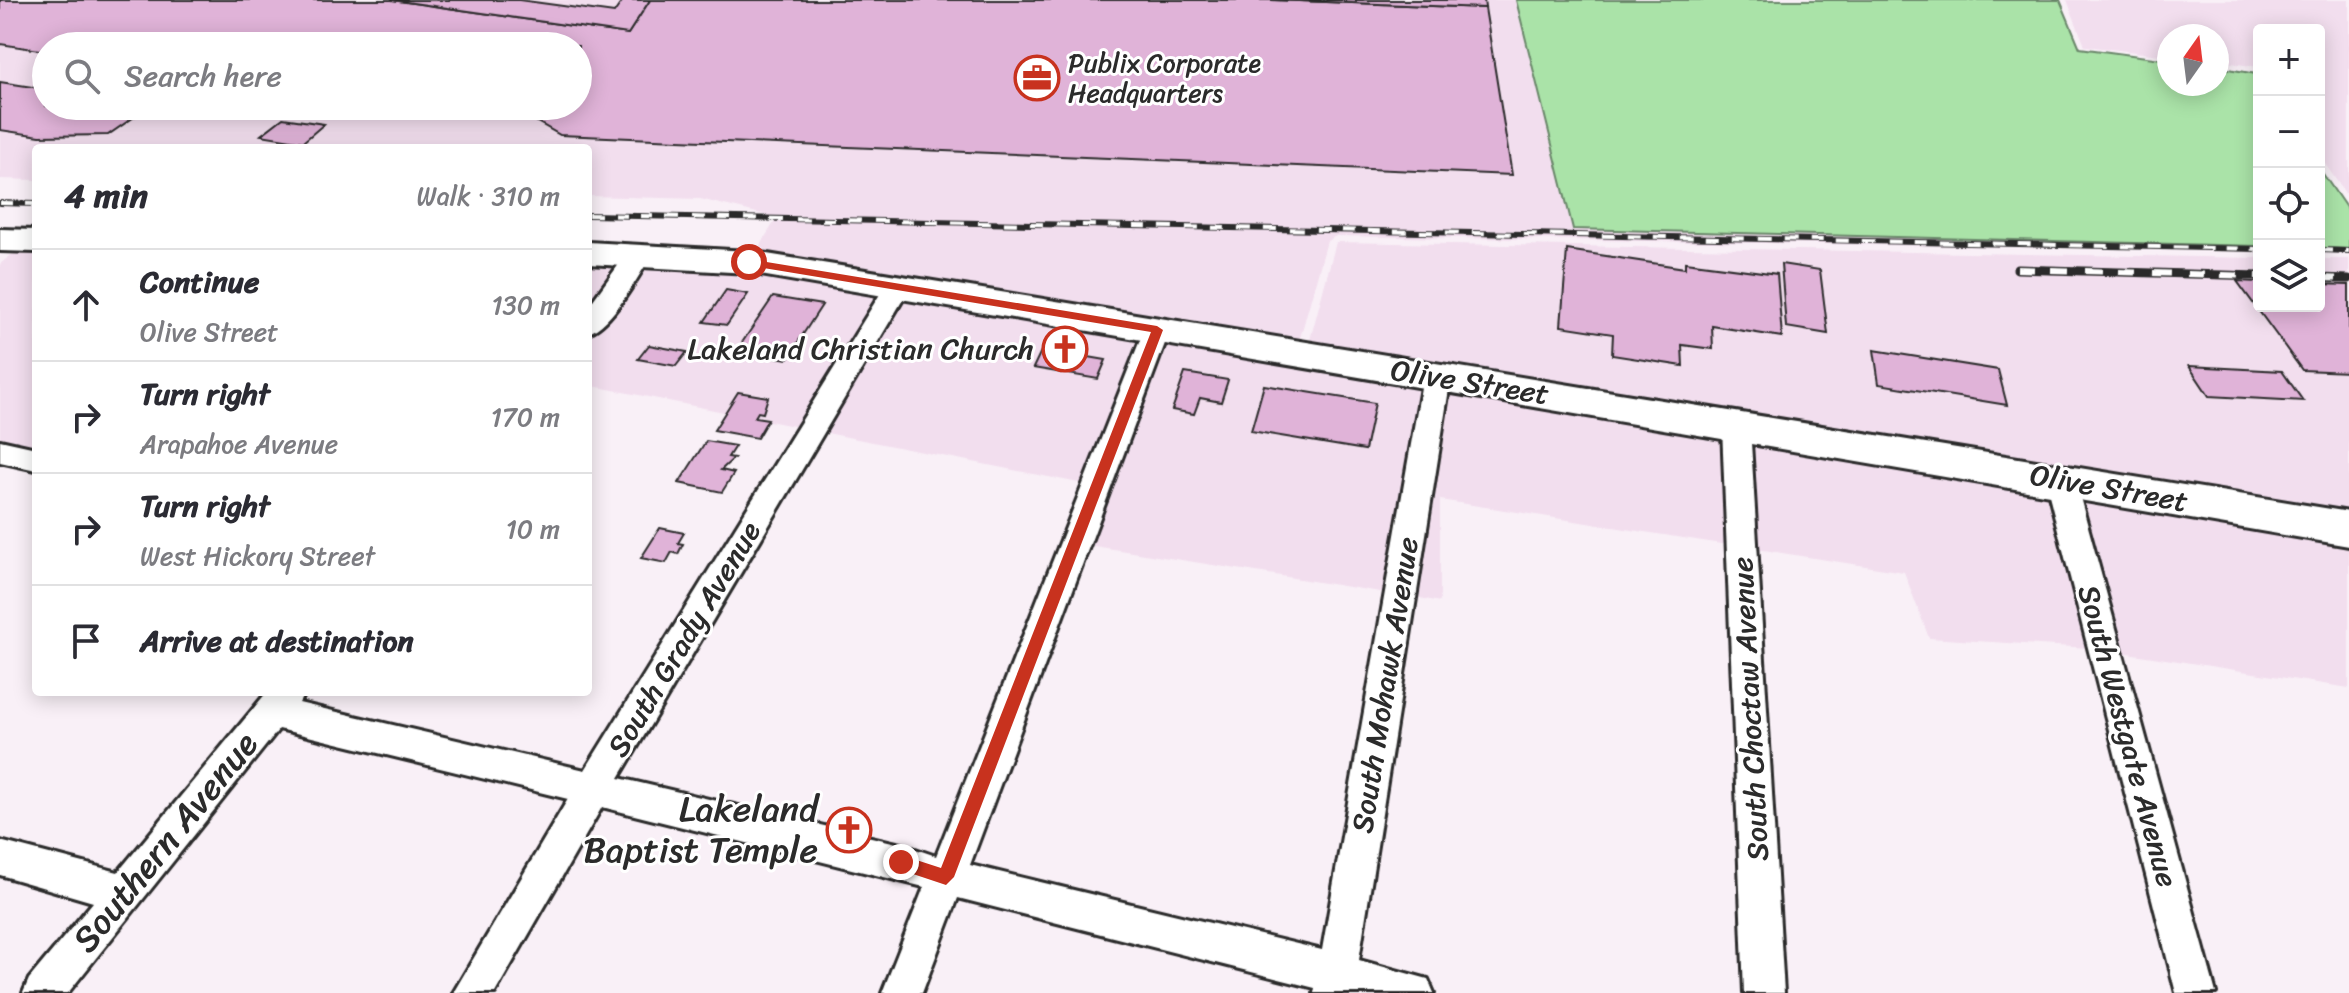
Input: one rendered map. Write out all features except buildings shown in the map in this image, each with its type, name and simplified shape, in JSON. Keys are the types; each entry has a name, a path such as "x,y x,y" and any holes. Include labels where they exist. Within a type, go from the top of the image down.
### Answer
{"main road":[{"name":"Olive Street","path":"592,253 749,262 2349,529"}],"street":[{"path":"592,319 639,255"},
{"name":"South Grady Avenue","path":"473,993 898,286"},
{"path":"902,993 1157,330"},
{"name":"South Mohawk Avenue","path":"1335,983 1437,376"},
{"name":"South Choctaw Avenue","path":"1736,426 1764,993"},
{"path":"0,451 32,458"},
{"name":"South Westgate Avenue","path":"2060,479 2196,993"},
{"path":"280,702 594,788 901,862 1335,983 1414,993"},
{"name":"Southern Avenue","path":"43,993 280,702"},
{"path":"0,858 124,892"}],"shaded area":[{"path":"0,0 1516,0 1573,229 2253,246 2253,251 1336,236 1327,241 1300,338 1302,345 754,255 777,218 700,199 592,196 592,144 32,144 32,180 0,179"},
{"path":"2067,0 2349,0 2349,199 2325,164 2325,24 2253,24 2253,66 2229,63 2229,24 2157,24 2157,55 2085,46"},
{"path":"1336,242 2253,258 2253,312 2325,312 2325,259 2349,259 2349,515 1310,340"},
{"path":"14,253 32,253 32,445 0,439 0,264"},
{"path":"592,265 621,265 592,305"},
{"path":"643,266 714,267 882,292 799,427 592,386 592,334"},
{"path":"904,296 1143,336 1084,484 822,432"},
{"path":"1166,340 1423,384 1386,593 1088,545"},
{"path":"1447,388 1724,434 1728,545 1440,500 1440,602 1415,597"},
{"path":"1750,438 2048,487 2089,648 1929,638 1904,572 1757,549"},
{"path":"2077,492 2349,540 2349,688 2121,652"}],"green space":[{"path":"1516,0 2060,0 2080,48 2157,58 2157,96 2229,96 2229,69 2253,73 2253,246 1573,229"},
{"path":"2325,177 2349,212 2349,249 2325,248"}],"railway":[{"path":"0,203 32,204"},
{"path":"592,215 2253,249"},
{"path":"2325,250 2349,251"},
{"path":"2017,269 2253,276"},
{"path":"2325,278 2349,279"}],"place":[{"name":"Publix Corporate Headquarters","path":"1037,78"},
{"name":"Lakeland Christian Church","path":"1065,349"},
{"name":"Lakeland Baptist Temple","path":"849,830"}],"route":[{"path":"749,262 1157,330 946,877 901,862"}]}
